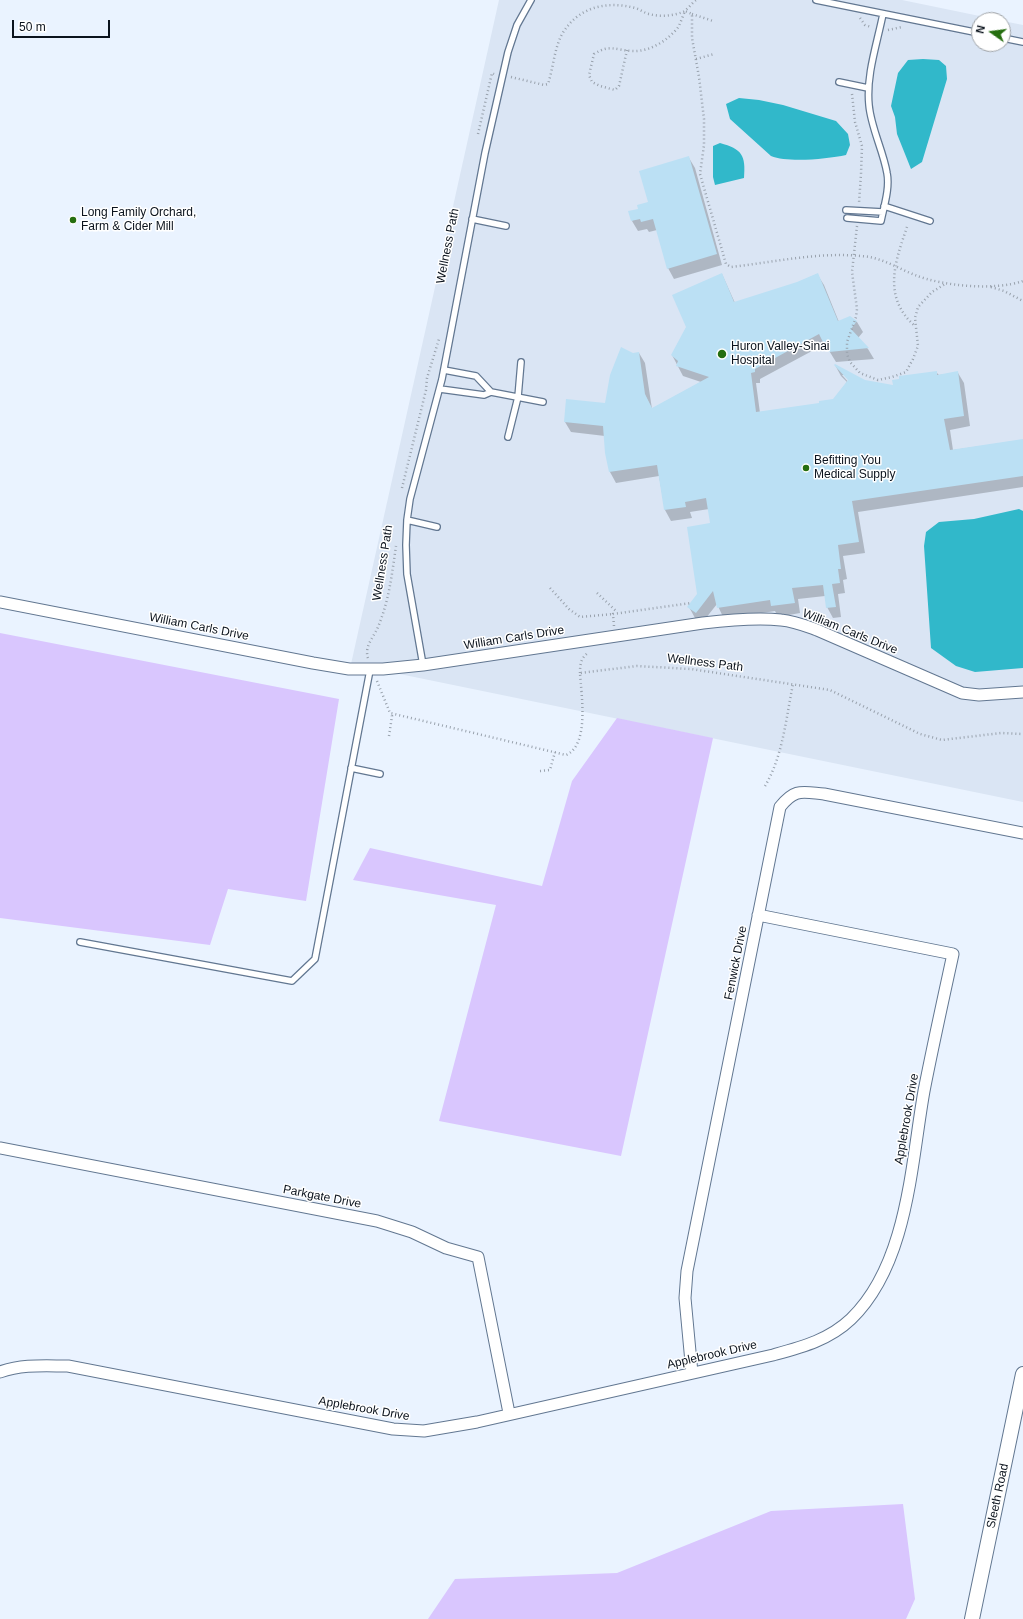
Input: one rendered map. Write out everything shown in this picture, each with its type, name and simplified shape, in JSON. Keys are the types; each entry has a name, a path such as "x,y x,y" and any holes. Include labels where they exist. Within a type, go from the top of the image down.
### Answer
{"street":[{"name":"William Carls Drive","path":"0,602 313,663 349,669 371,670 422,665 725,620 781,620 799,623 817,630 962,693 979,695 1023,692"},
{"name":"Fenwick Drive","path":"692,1373 685,1298 687,1271 780,807 794,793 804,792 824,794 1023,833"},
{"name":"Applebrook Drive","path":"0,1372 10,1368 68,1366 393,1429 424,1431 477,1422 509,1413 692,1373 809,1345 828,1336 851,1319 865,1302 883,1274 893,1252 905,1207 924,1092 953,954 758,915"},
{"name":"Parkgate Drive","path":"0,1148 377,1221 412,1232 446,1248 478,1257 509,1413"},
{"name":"Sleeth Road","path":"972,1619 1020,1406 1023,1374"}],"lane":[{"path":"422,665 408,574 406,545 407,520 412,492 440,389 485,153 508,52 517,25 531,0"},
{"path":"816,0 971,31"},
{"path":"847,218 881,221 884,209 888,185 888,174 872,121 869,107 868,88 883,14"},
{"path":"1011,40 1023,42"},
{"path":"839,82 868,88"},
{"path":"846,210 859,211 884,209 930,221"},
{"path":"472,219 506,226"},
{"path":"508,437 518,397 521,362"},
{"path":"444,370 476,376 491,392"},
{"path":"440,389 484,395 491,392 543,402"},
{"path":"407,520 438,527"},
{"path":"80,942 292,981 316,959 351,768 371,670"},
{"path":"351,768 380,774"}],"path":[{"path":"627,50 619,86 615,90 592,82 589,74 594,54 604,48 627,50 633,51 649,50 669,37 679,25 685,11 696,0"},
{"path":"478,138 492,73 544,85 548,84 560,38 574,18 584,11 609,4 636,8 648,14 662,16 685,11 713,21"},
{"path":"692,14 692,38 704,119 704,145 700,174 726,264 731,267 820,255 861,256 880,260 916,276 945,284 988,286 1023,281"},
{"path":"696,59 714,54"},
{"path":"853,85 855,122 862,146 859,211"},
{"path":"858,218 852,272 857,309 856,317 847,342 847,348 850,362 860,373 878,380 906,372 918,346 915,326 915,318 918,307 932,292 945,284"},
{"path":"907,227 896,261 895,282 897,302 907,318 915,326"},
{"path":"988,286 1004,291 1023,301"},
{"path":"402,493 426,390 426,378 440,337"},
{"name":"Wellness Path","path":"397,538 387,603 378,628 367,648 366,653 371,670 390,713 566,754 571,753 580,740 582,726 580,673 637,666 691,669 830,690 920,734 942,740 1001,733 1023,734"},
{"path":"550,588 569,609 580,617 613,614"},
{"path":"597,593 617,613"},
{"path":"765,786 773,772 783,736 793,684"},
{"path":"389,736 392,716 390,713"},
{"path":"540,770 550,770 555,752"}],"shaded area":[{"name":"Huron Valley-Sinai Hospital","path":"499,0 902,0 971,14 971,52 1011,52 1011,23 1023,25 1023,802 351,664"},
{"path":"0,633 339,699 306,901 228,889 210,945 0,918"},
{"path":"617,718 713,738 621,1156 439,1121 496,905 353,880 370,848 542,886 572,781"},
{"path":"903,1504 915,1599 906,1619 428,1619 455,1579 617,1573 771,1511"}],"water":[{"path":"908,60 939,60 946,66 947,79 922,162 911,169 897,134 895,117 891,106 898,73"},
{"path":"739,98 783,105 836,121 848,134 850,145 846,155 829,158 797,160 771,156 730,119 726,104"},
{"path":"720,143 733,148 741,154 744,164 744,178 715,185 713,177 713,146"},
{"path":"1019,509 1023,511 1023,668 975,672 956,666 931,648 924,546 926,532 939,522 974,519"}],"building":[{"path":"689,156 717,254 667,269 653,219 641,222 640,219 631,221 628,211 638,209 637,205 648,202 639,171"},
{"path":"722,273 734,302 797,282 818,273 838,321 850,316 857,321 851,329 869,348 829,352 827,345 825,346 819,334 755,369 755,372 751,373 756,412 819,403 819,401 833,399 848,380 834,365 835,364 865,380 893,385 892,380 899,379 899,376 937,371 937,375 958,371 964,416 944,419 950,450 1023,439 1023,476 852,501 859,542 838,545 841,569 838,569 840,583 832,584 836,607 826,608 823,585 792,588 795,603 771,606 770,600 717,608 713,591 696,613 687,607 697,594 687,527 710,523 706,498 685,502 686,507 664,510 657,465 609,472 605,453 603,426 564,422 566,399 605,403 610,375 621,347 633,353 639,352 645,394 652,408 709,377 676,366 678,361 671,355 686,327 672,295"}],"place":[{"name":"Long Family Orchard, Farm & Cider Mill","path":"73,220"},
{"name":"Huron Valley-Sinai Hospital","path":"722,354"},
{"name":"Befitting You Medical Supply","path":"806,468"}]}
